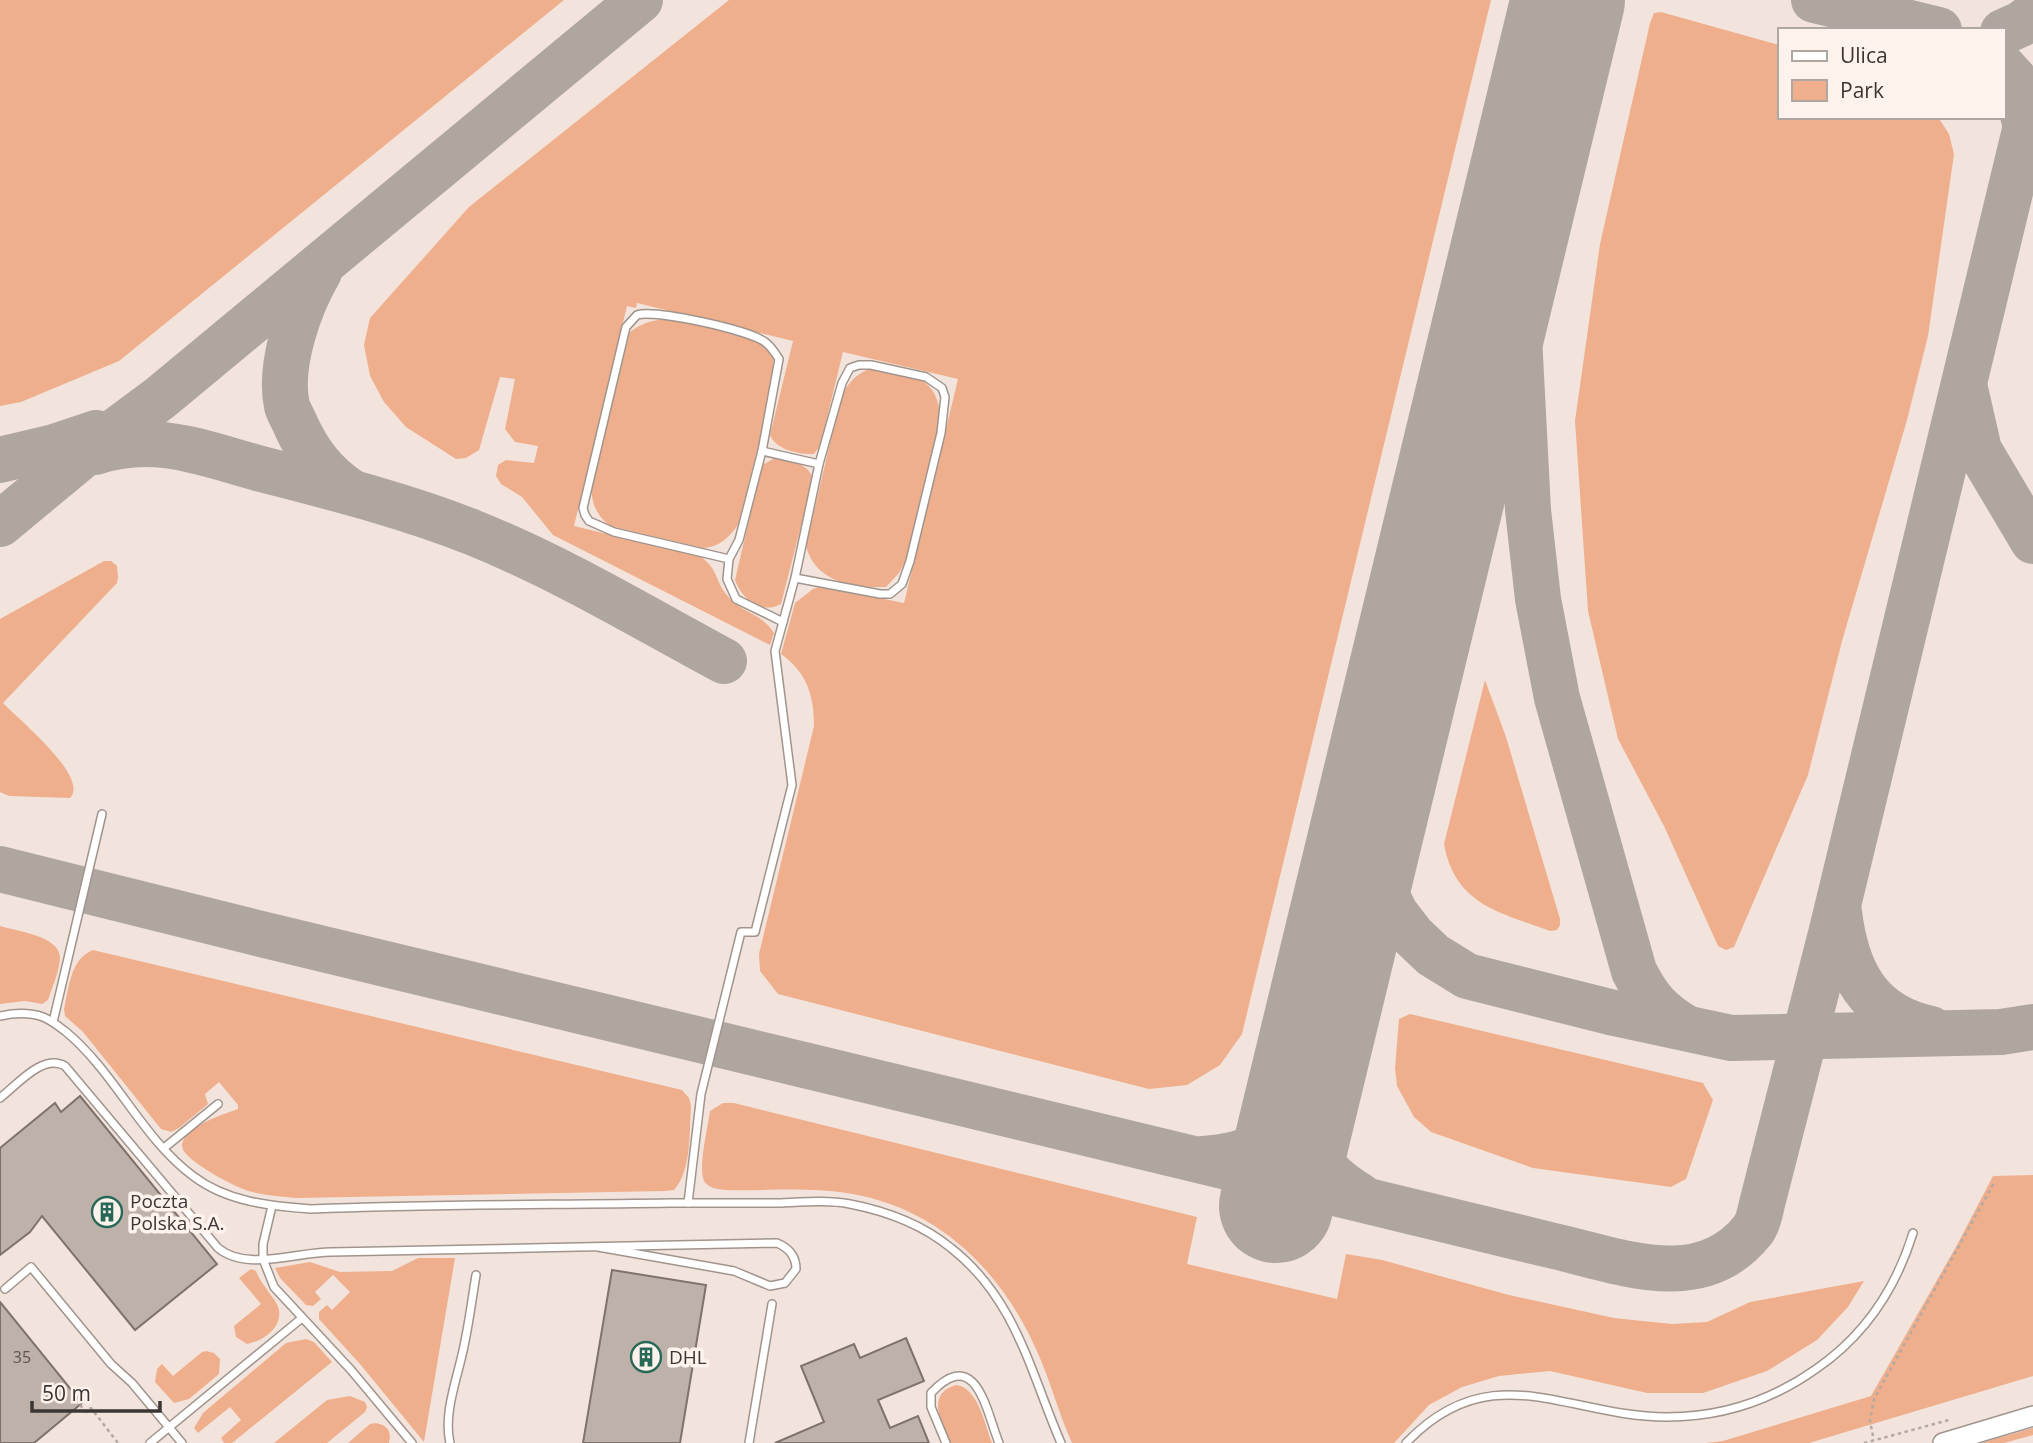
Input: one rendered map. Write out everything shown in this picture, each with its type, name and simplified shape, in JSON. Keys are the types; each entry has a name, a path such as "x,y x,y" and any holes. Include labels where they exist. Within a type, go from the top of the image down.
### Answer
{"main road":[{"path":"1943,1443 2033,1416"}],"lane":[{"path":"729,559 614,532 595,525 585,515 583,508 598,438 626,327 631,319 645,312 657,312 751,335 766,342 779,359 762,451 738,540 729,559 727,579 736,599 783,622"},
{"path":"688,1203 697,1122 716,1030 741,932 755,932 792,785 775,651 795,578 819,464 842,383 850,368 871,365 926,377 942,388 945,403 941,433 910,561 901,584 890,594 880,594 795,578"},
{"path":"762,451 819,464"},
{"path":"53,1022 102,814"},
{"path":"0,1016 15,1013 41,1016 53,1022 82,1045 164,1148 195,1178 243,1200 272,1206 311,1209 688,1203 848,1204 881,1212 916,1226 951,1247 986,1280 1027,1354 1061,1443"},
{"path":"0,1098 42,1065 61,1063 218,1248 241,1260 324,1252 777,1243 791,1251 796,1260 796,1269 785,1283 770,1286 734,1271 598,1247"},
{"path":"164,1148 218,1104"},
{"path":"272,1206 263,1244 263,1259 274,1287 350,1368 412,1443"},
{"path":"1406,1443 1435,1418 1461,1403 1492,1395 1523,1394 1600,1410 1666,1417 1715,1414 1750,1405 1781,1392 1807,1376 1841,1352 1860,1332 1883,1299 1908,1250 1913,1233"},
{"path":"5,1289 31,1267 111,1364 132,1383 182,1443"},
{"path":"450,1443 449,1412 464,1346 475,1276"},
{"path":"750,1443 772,1304"},
{"path":"150,1443 302,1318"},
{"path":"946,1443 931,1407 931,1393 951,1377 965,1375 972,1378 978,1388 999,1443"}],"path":[{"path":"1873,1436 1870,1421 1874,1399 1995,1181"},
{"path":"80,1405 86,1412 91,1408 118,1443"},
{"path":"1864,1443 1949,1421"}],"green space":[{"path":"0,0 564,0 119,361 21,402 0,406"},
{"path":"729,0 1491,0 1242,1034 1220,1065 1187,1085 1149,1089 778,994 760,971 759,954 814,726 810,695 803,677 781,654 795,603 821,586 904,603 958,379 843,352 820,446 814,454 795,452 777,444 770,435 793,341 637,303 636,308 627,306 574,526 701,557 711,566 722,589 732,600 769,626 774,633 770,645 553,535 522,497 501,484 496,476 498,465 506,460 534,463 538,446 515,442 505,429 515,379 500,377 479,450 466,458 456,459 406,427 384,402 370,376 364,345 370,318 469,207"},
{"path":"1661,12 1778,45 1778,119 1939,119 1949,134 1954,154 1928,336 1907,420 1842,641 1808,775 1734,947 1726,950 1718,946 1664,826 1618,739 1588,611 1575,421 1600,244 1654,13"},
{"path":"667,319 749,338 767,348 774,363 775,380 738,525 723,541 709,547 703,548 610,526 597,512 593,501 592,481 630,332 647,322"},
{"path":"872,368 910,376 928,385 939,405 941,421 908,556 899,573 886,587 849,584 827,575 818,568 806,546 841,396 854,379"},
{"path":"775,458 803,466 813,479 781,604 766,608 747,599 735,580 762,465"},
{"path":"104,561 111,561 117,566 117,583 3,703 62,763 73,789 70,798 9,796 0,792 0,619"},
{"path":"1485,680 1506,737 1560,919 1557,930 1550,931 1513,918 1482,903 1458,881 1444,844"},
{"path":"0,926 45,939 58,950 60,957 57,973 48,1000 42,1004 25,1001 0,1004"},
{"path":"93,950 682,1090 689,1098 691,1106 684,1172 674,1190 665,1191 296,1198 243,1189 198,1164 182,1146 184,1139 196,1127 238,1109 238,1105 219,1082 205,1094 208,1104 179,1128 171,1132 161,1129 83,1032 65,1016 67,992 75,967 85,954"},
{"path":"1410,1014 1703,1083 1713,1100 1686,1179 1671,1187 1533,1168 1431,1132 1414,1117 1397,1086 1395,1068 1399,1019"},
{"path":"723,1103 734,1103 1197,1217 1187,1264 1337,1299 1346,1254 1382,1260 1509,1295 1614,1318 1672,1324 1707,1322 1750,1302 1864,1281 1848,1307 1817,1340 1767,1371 1703,1393 1647,1393 1550,1371 1499,1376 1462,1387 1429,1405 1394,1443 1072,1443 1041,1360 1021,1320 984,1268 962,1246 937,1227 879,1200 847,1193 725,1190 713,1188 706,1183 702,1166 710,1111"},
{"path":"2033,1175 2033,1376 1809,1443 1705,1443 1723,1441 1871,1396 1993,1176"},
{"path":"418,1258 455,1258 424,1442 319,1319 319,1312 327,1305 332,1310 350,1292 333,1275 315,1292 321,1299 313,1306 306,1305 280,1278 275,1268 310,1262 340,1272 392,1271"},
{"path":"251,1269 256,1271 276,1302 279,1317 270,1333 247,1344 236,1337 234,1326 261,1304 239,1278"},
{"path":"306,1339 314,1342 332,1362 232,1443 224,1443 221,1438 241,1420 230,1407 198,1433 194,1428 203,1413 286,1343"},
{"path":"206,1351 214,1353 220,1359 219,1374 189,1399 174,1403 155,1382 157,1369 162,1364 173,1376"},
{"path":"956,1385 964,1387 975,1399 992,1443 951,1443 940,1418 938,1402 947,1389"},
{"path":"350,1396 365,1402 365,1412 327,1443 274,1443 327,1400"},
{"path":"376,1423 388,1429 389,1443 348,1443 370,1424"},
{"path":"2033,1428 2033,1435 2004,1443 1981,1443"}],"building":[{"name":"Poczta Polska S.A.","path":"80,1096 217,1264 135,1330 42,1216 30,1232 0,1255 0,1148 55,1103 61,1112"},
{"name":"DHL","path":"612,1270 706,1285 680,1443 583,1443"},
{"path":"0,1302 82,1403 34,1443 0,1443"},
{"path":"906,1338 924,1381 878,1400 890,1428 918,1416 929,1443 775,1443 824,1422 801,1366 854,1344 860,1358"}],"taxiway":[{"path":"0,524 82,456 160,398 640,0"},
{"path":"1814,0 1931,28"},
{"path":"2005,31 2033,15"},
{"path":"2005,69 2014,79 2026,127"},
{"path":"1547,83 1530,201 1518,317 1528,510 1538,599 1557,698 1634,971 1655,1004 1686,1028"},
{"path":"0,869 1605,1259 1658,1268 1684,1268 1709,1262 1732,1251 1752,1231 1760,1214 1832,930 2033,97"},
{"path":"319,272 304,302 292,337 285,373 287,406 312,455 333,478 351,492"},
{"path":"1965,389 1979,450 2033,541"},
{"path":"0,460 54,447 96,433"},
{"path":"95,452 140,444 181,448 423,514 474,533 538,562 724,661"},
{"path":"1370,816 1373,852 1382,887 1396,914 1413,936 1433,955 1467,976 1610,1012 1731,1038 2001,1032 2033,1027"},
{"path":"1839,912 1847,953 1864,988 1891,1014 1909,1023 1931,1029"},
{"path":"1203,1159 1239,1153 1263,1142 1302,1094 1316,1154 1332,1175 1360,1196"}],"runway":[{"path":"1276,1206 1568,0"}],"place":[{"name":"Poczta Polska S.A.","path":"107,1212"},
{"name":"DHL","path":"646,1357"}]}
